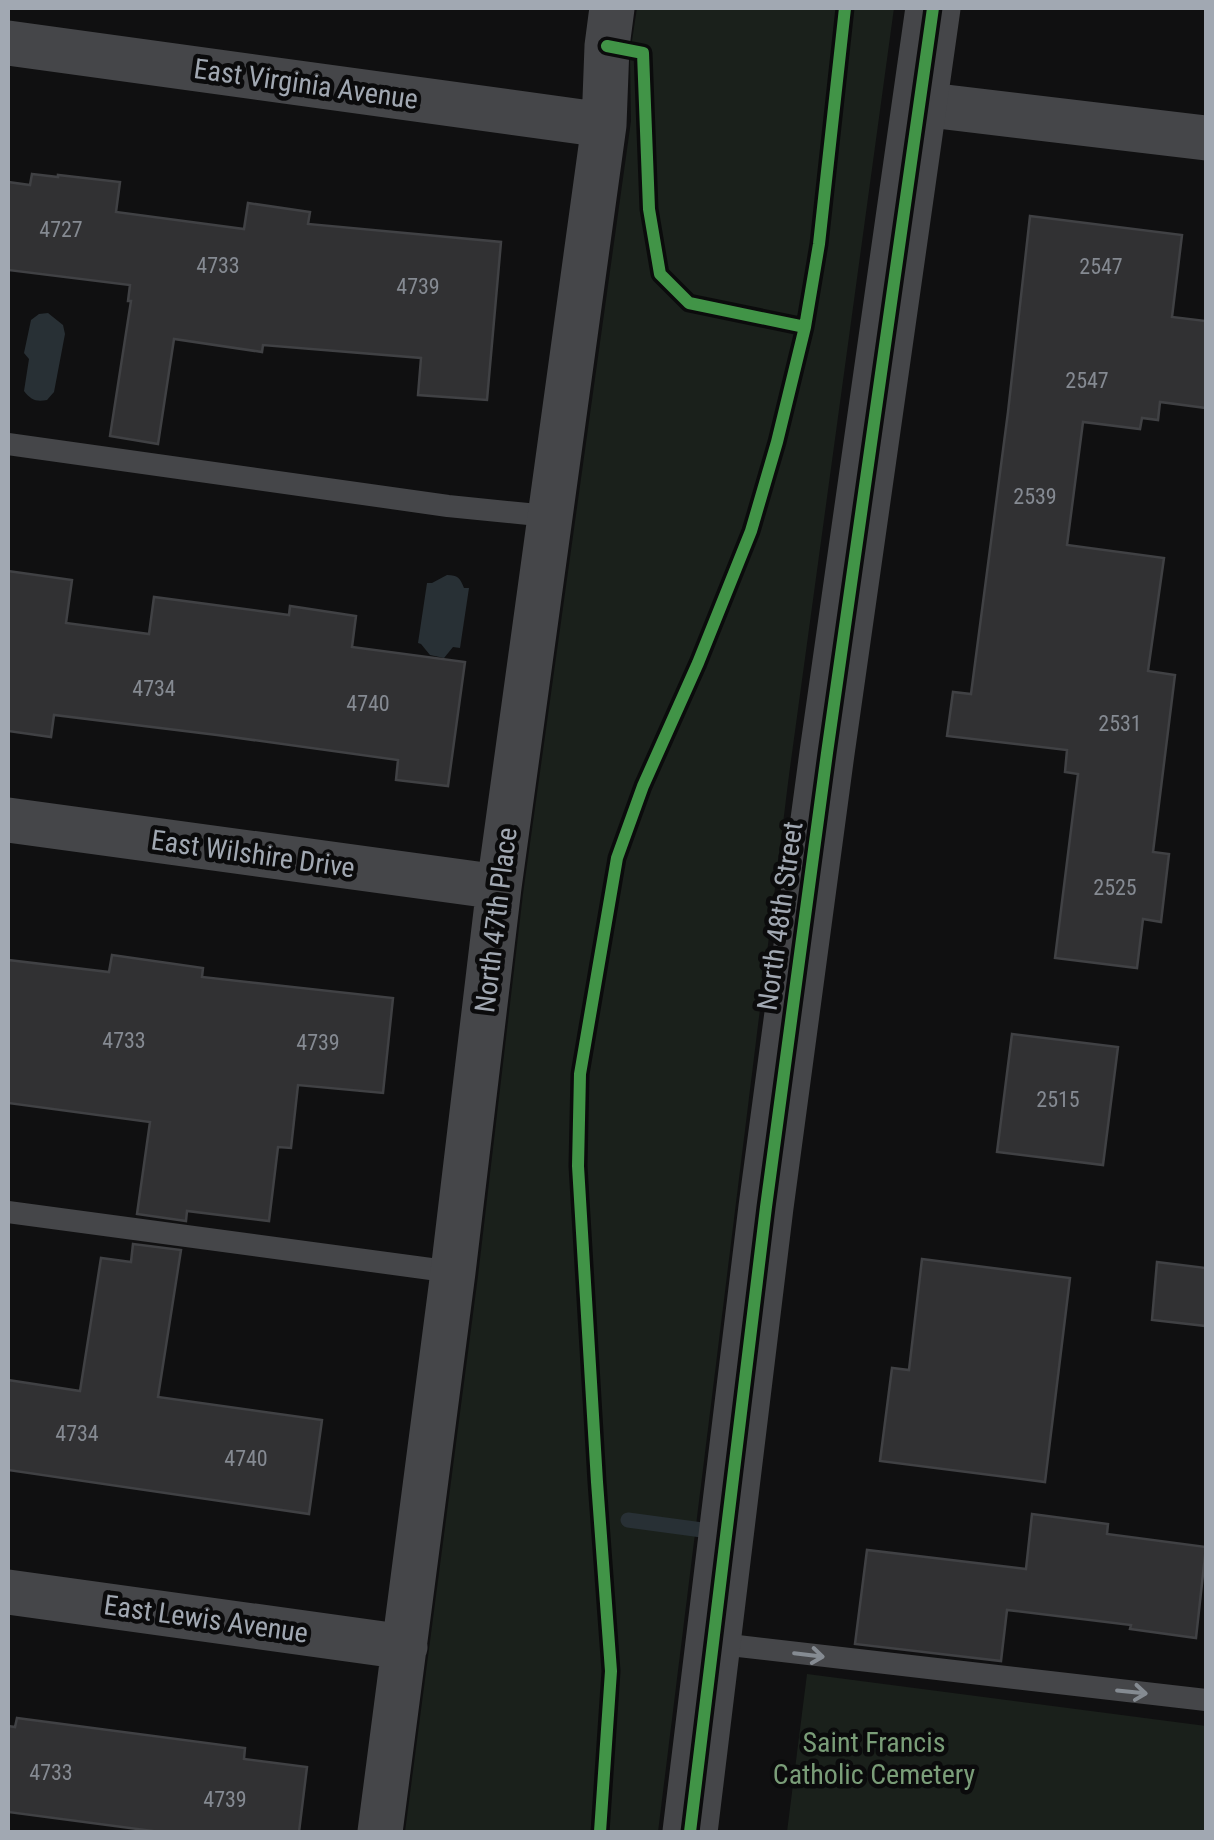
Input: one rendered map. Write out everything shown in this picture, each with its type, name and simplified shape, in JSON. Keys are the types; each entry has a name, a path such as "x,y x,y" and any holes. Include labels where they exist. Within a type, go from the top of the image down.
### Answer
{"street":[{"name":"North 47th Place","path":"380,1832 454,1272 499,887 604,126 612,8"},
{"name":"North 48th Street","path":"690,1832 827,753 933,8"},
{"name":"East Virginia Avenue","path":"8,43 604,126"},
{"path":"920,104 1206,138"},
{"name":"East Wilshire Drive","path":"8,820 499,887"},
{"name":"East Lewis Avenue","path":"8,1592 405,1646"}],"lane":[{"path":"8,444 548,516"},
{"path":"8,1212 454,1272"},
{"path":"712,1643 1206,1700"}],"green space":[{"path":"637,8 894,8 789,775 658,1832 405,1832 478,1276 523,894 631,121 630,54"},
{"name":"Saint Francis Catholic Cemetery","path":"807,1674 1206,1726 1206,1832 787,1832"}],"shaded area":[{"path":"48,313 63,325 65,334 54,392 47,400 37,400 24,391 29,359 24,353 31,320"},
{"path":"447,575 456,576 464,588 469,588 460,648 453,647 444,658 430,655 418,643 427,583"}],"building":[{"path":"32,174 120,182 116,212 244,229 248,203 310,212 308,224 501,242 487,400 418,395 421,358 263,345 262,352 174,339 158,444 110,436 131,301 130,285 8,270 8,182 30,185"},
{"path":"1030,216 1182,235 1172,317 1206,321 1206,408 1160,402 1158,420 1142,418 1140,429 1083,422 1067,545 1164,558 1148,671 1175,675 1153,852 1169,854 1161,922 1143,919 1137,968 1055,958 1078,774 1065,772 1067,750 947,736 953,692 971,694"},
{"path":"8,571 72,580 66,623 149,634 154,597 289,615 290,606 356,616 352,647 465,662 448,786 396,780 398,760 217,735 54,715 51,737 8,731"},
{"path":"112,955 203,968 202,977 393,998 383,1093 298,1085 291,1148 278,1147 269,1221 187,1211 186,1221 137,1214 150,1122 8,1103 8,960 109,972"},
{"path":"1012,1034 1118,1047 1103,1165 997,1152"},
{"path":"133,1244 181,1250 158,1397 322,1420 309,1514 8,1470 8,1380 80,1391 101,1258 131,1262"},
{"path":"922,1259 1070,1278 1045,1482 880,1461 892,1368 909,1370"},
{"path":"1157,1262 1206,1268 1206,1326 1152,1320"},
{"path":"1032,1514 1108,1524 1107,1534 1206,1547 1196,1638 1130,1629 1131,1625 1007,1610 1001,1661 855,1644 867,1550 1026,1569"},
{"path":"17,1718 245,1748 244,1759 307,1767 299,1832 160,1832 8,1812 8,1726 15,1727"}],"waterway":[{"path":"628,1520 717,1532"}],"cycle path":[{"path":"600,1832 611,1671 578,1166 580,1074 617,858 643,786 751,531 777,442 805,327 819,244 845,8"},
{"path":"690,1832 766,1207 933,8"},
{"path":"607,46 643,53 649,209 660,274 689,303 805,327"}]}
